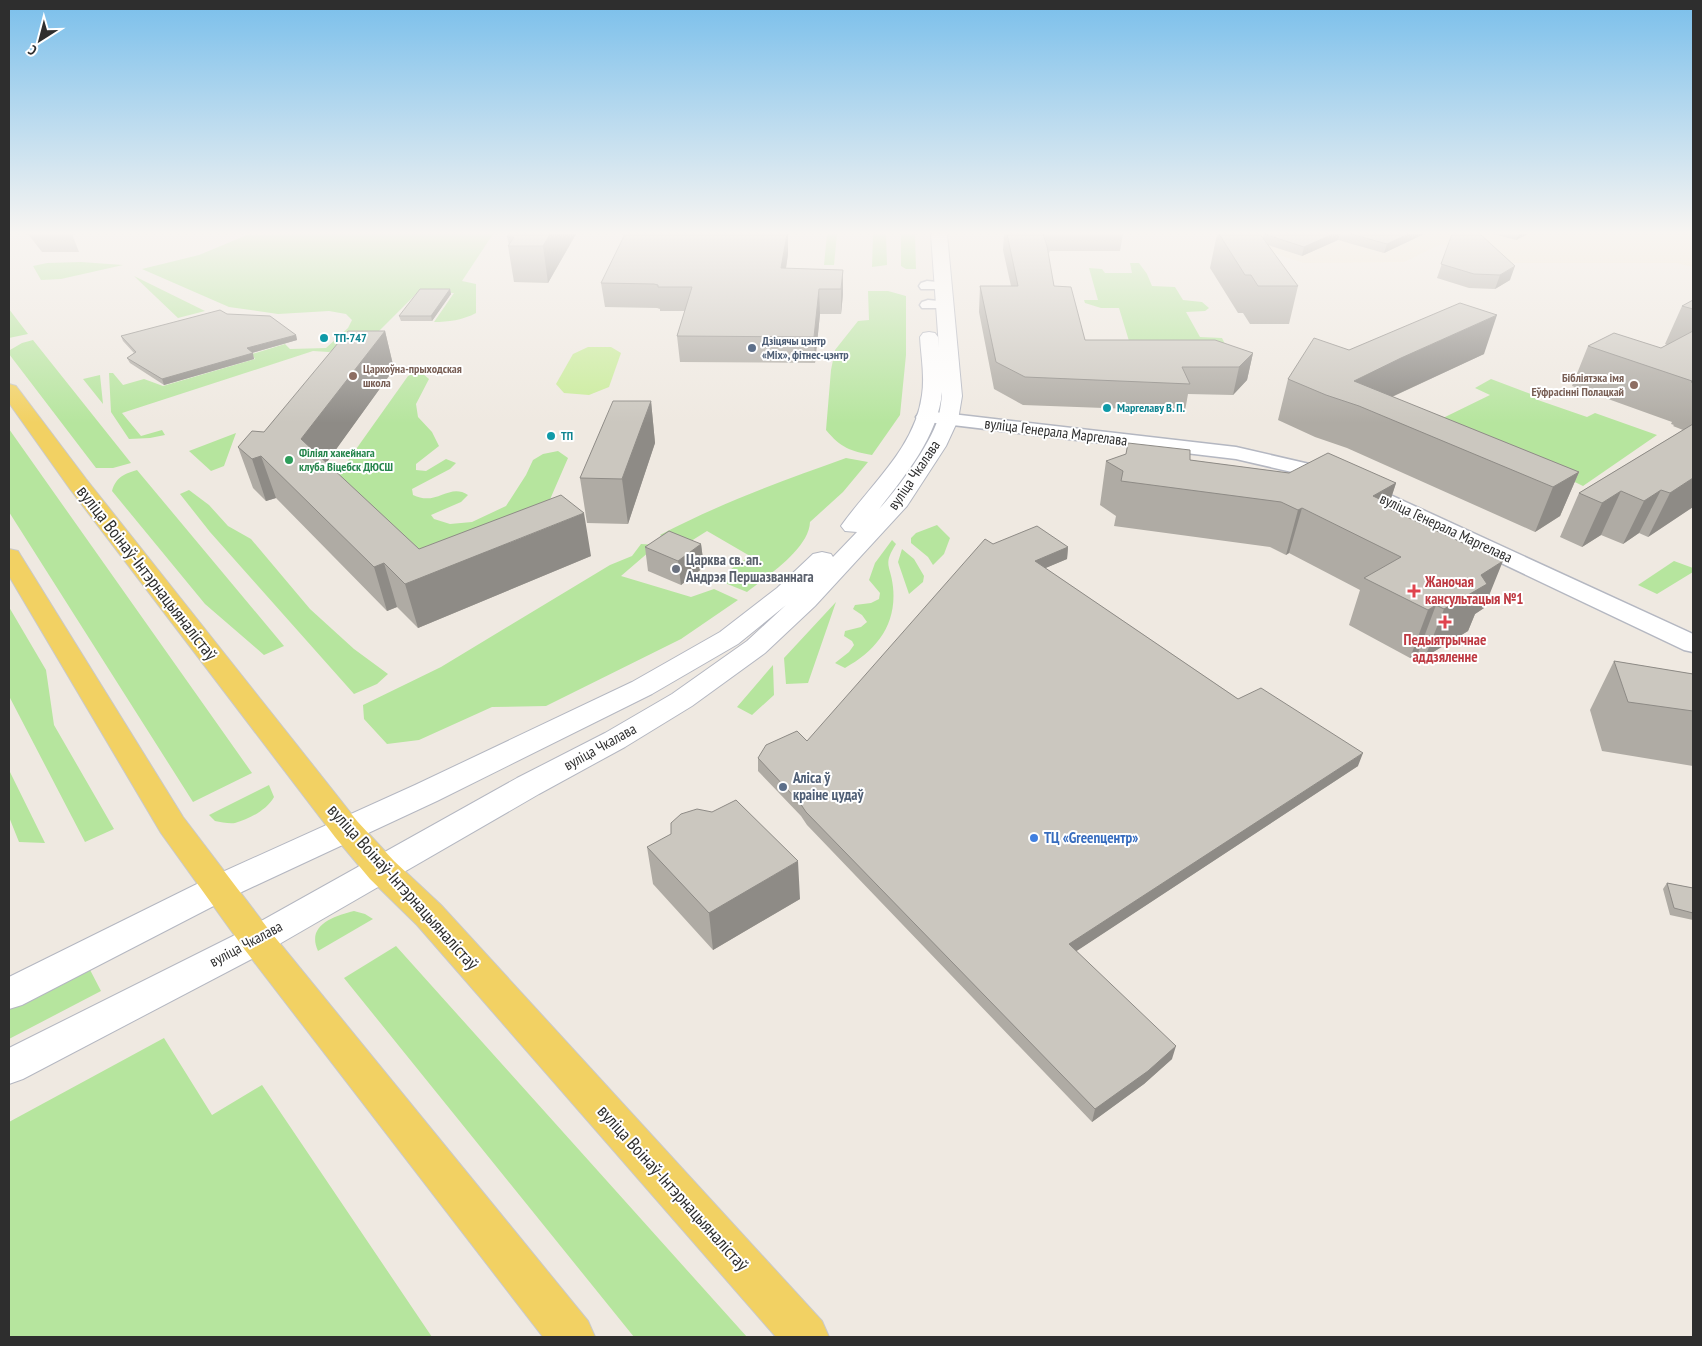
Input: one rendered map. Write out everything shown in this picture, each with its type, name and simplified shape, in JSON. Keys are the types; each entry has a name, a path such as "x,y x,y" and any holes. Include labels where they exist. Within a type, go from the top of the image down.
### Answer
{"main road":[{"name":"вуліца Чкалава","path":"9,994 219,888 462,776 642,688 729,638 786,593 842,539 885,488 913,444 937,418 952,396 935,297"},
{"name":"вуліца Воінаў-Інтэрнацыяналістаў","path":"13,401 346,829 382,870 429,915 806,1337"},
{"name":"вуліца Чкалава","path":"9,1067 257,940 682,700 756,647 806,601 899,501 935,446 937,418"},
{"path":"9,556 160,806 219,888 257,940 572,1337"}],"street":[{"name":"вуліца Генерала Маргелава","path":"937,418 1236,453 1311,470 1342,480 1693,644"}],"green space":[{"path":"156,297 176,297 205,311 178,318"},
{"path":"206,297 413,297 374,336 329,352 313,351 122,413 141,436 162,430 165,435 129,439 111,412 109,373 113,373 123,385 144,379 163,386 255,359 252,354 285,344 290,349 326,348 348,328 352,320 346,314 329,311 278,314 229,307"},
{"path":"451,297 476,297 476,313 455,320 434,322"},
{"path":"868,297 906,297 906,355 900,415 872,455 846,448 826,430 831,370 835,350 858,321 869,320"},
{"path":"1097,297 1181,297 1183,300 1202,302 1209,308 1205,311 1186,312 1200,337 1222,338 1230,354 1129,341 1119,308 1101,308 1085,303 1084,300 1098,300"},
{"path":"9,309 28,334 9,338"},
{"path":"33,340 131,463 113,468 96,468 9,354 10,350 22,343"},
{"path":"588,347 611,347 621,353 609,387 589,395 564,393 556,384 573,354"},
{"path":"422,373 429,379 416,404 418,417 432,432 439,446 416,464 416,470 426,471 446,459 456,463 450,469 412,489 413,495 429,498 455,491 468,495 461,502 431,515 434,519 450,524 472,522 506,506 526,475 533,460 543,454 558,451 568,458 545,511 451,548 407,550 337,476 408,376"},
{"path":"100,375 103,404 83,379"},
{"path":"1491,379 1539,397 1535,399 1587,417 1595,413 1657,435 1583,486 1443,418 1490,395 1475,388"},
{"path":"9,429 252,773 193,802 9,512"},
{"path":"236,433 224,466 211,471 189,451"},
{"path":"846,458 868,462 843,492 810,522 803,542 795,552 747,592 725,583 736,574 731,569 750,556 707,531 680,548 660,535 729,503"},
{"path":"137,470 284,646 264,655 205,604 112,491 116,482 121,477"},
{"path":"189,490 209,505 228,526 251,539 310,609 354,649 388,674 377,684 354,694 210,532 180,494"},
{"path":"937,525 950,538 944,554 933,565 928,557 911,543 911,538 916,533"},
{"path":"892,540 896,544 888,561 893,587 893,601 888,625 875,645 866,654 845,668 835,663 849,652 854,645 852,641 844,636 845,631 861,627 867,622 862,615 853,609 855,605 871,603 879,599 880,593 869,580 875,563"},
{"path":"641,544 657,545 621,576 691,597 714,589 738,600 681,639 546,706 492,707 419,740 387,744 364,719 363,705 441,667 610,565 632,556"},
{"path":"902,549 914,559 924,576 923,582 909,594 898,562"},
{"path":"1674,561 1693,568 1693,572 1657,594 1638,585"},
{"path":"836,602 808,683 786,684 784,658"},
{"path":"9,607 46,670 54,725 114,829 85,842 9,696"},
{"path":"773,665 774,695 752,715 737,707"},
{"path":"9,770 45,843 19,842 9,817"},
{"path":"269,785 274,797 271,802 262,810 246,819 230,823 215,821 209,815"},
{"path":"354,911 365,914 373,919 318,951 315,942 319,928 331,919"},
{"path":"396,946 747,1337 634,1337 344,978"},
{"path":"88,966 101,991 9,1039 9,1007"},
{"path":"164,1038 212,1115 262,1085 432,1337 9,1337 9,1122"}],"building":[{"path":"414,297 445,297 431,316 399,316"},
{"path":"689,297 818,297 814,337 677,336"},
{"path":"982,297 1074,297 1085,340 1215,340 1253,353 1239,367 1182,367 1190,384 1025,377 996,362"},
{"path":"1693,300 1693,309 1682,306"},
{"path":"1460,303 1497,315 1354,381 1579,472 1553,487 1359,406 1288,379 1314,338 1349,350"},
{"path":"220,310 227,314 270,316 296,335 247,348 253,353 162,379 127,358 136,352 121,336"},
{"path":"348,331 385,331 301,439 419,549 561,495 584,513 405,584 384,563 374,567 261,456 252,459 238,447 252,431 264,432"},
{"path":"1693,331 1693,383 1692,381 1588,346 1614,333 1661,348"},
{"path":"613,401 651,401 622,479 580,478"},
{"path":"1693,424 1693,478 1670,493 1661,490 1644,501 1621,491 1602,503 1579,493"},
{"path":"1128,443 1190,450 1190,460 1289,473 1328,453 1396,483 1373,496 1388,503 1383,506 1463,543 1469,540 1492,550 1487,554 1503,561 1481,575 1487,584 1444,609 1436,605 1428,610 1364,578 1401,557 1302,508 1298,510 1281,502 1121,481 1123,471 1106,461 1126,454"},
{"name":"ТЦ «Greenцентр»","path":"1037,526 1068,547 1035,561 1238,699 1261,688 1363,753 1069,944 1176,1046 1148,1071 1095,1109 806,812 758,758 766,745 797,731 807,741 985,539 993,544"},
{"path":"669,531 701,544 678,561 645,547"},
{"path":"1614,661 1693,674 1693,711 1628,702"},
{"path":"736,800 798,861 709,913 647,847 671,834 671,823 681,814 697,809 712,812"},
{"path":"1667,883 1693,888 1693,913 1674,908"}],"place":[{"name":"ТП-747","path":"324,338"},
{"name":"Дзіцячы цэнтр «Mix», фітнес-цэнтр","path":"752,348"},
{"name":"Царкоўна-прыходская школа","path":"353,376"},
{"name":"Бібліятэка імя Еўфрасінні Полацкай","path":"1634,385"},
{"name":"Маргелаву В. П.","path":"1107,408"},
{"name":"ТП","path":"551,436"},
{"name":"Філіял хакейнага клуба Віцебск ДЮСШ","path":"289,460"},
{"name":"Царква св. ап. Андрэя Першазваннага","path":"676,569"},
{"name":"Жаночая кансультацыя №1","path":"1414,591"},
{"name":"Педыятрычнае аддзяленне","path":"1445,622"},
{"name":"Аліса ў краіне цудаў","path":"783,787"},
{"name":"ТЦ «Greenцентр»","path":"1034,838"}]}
